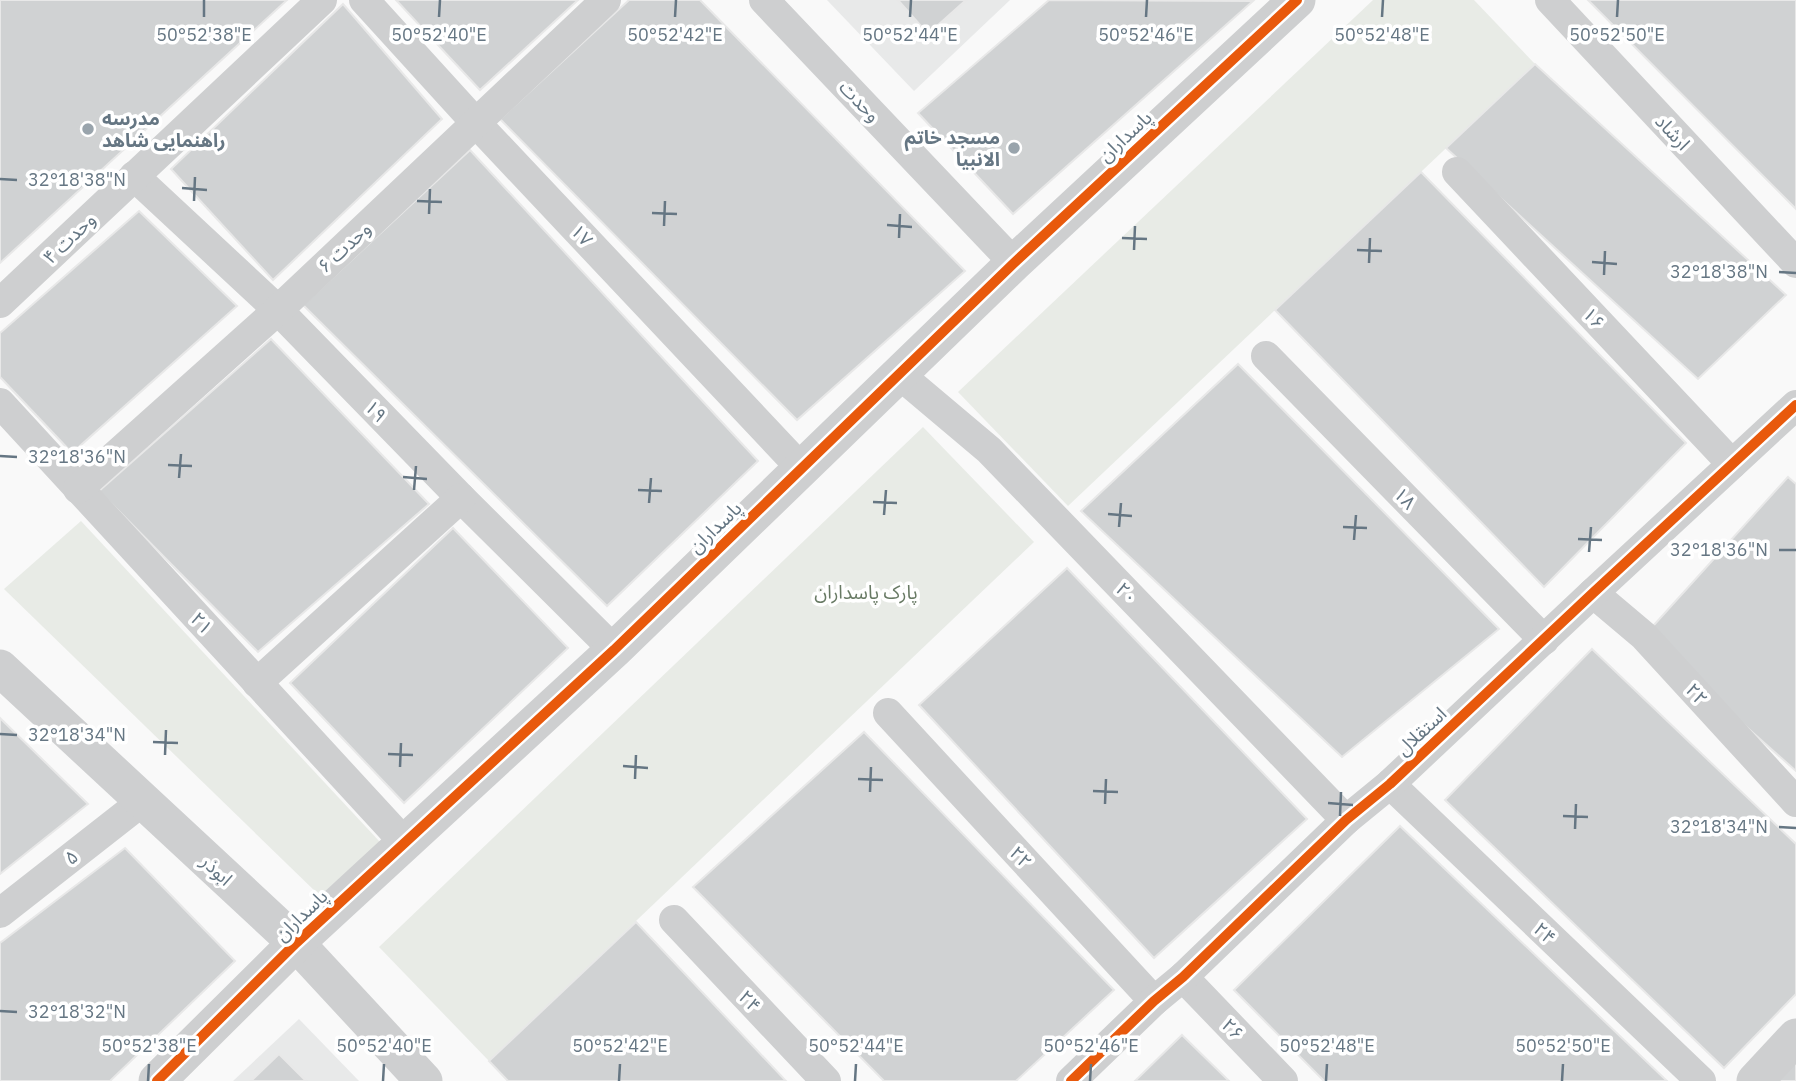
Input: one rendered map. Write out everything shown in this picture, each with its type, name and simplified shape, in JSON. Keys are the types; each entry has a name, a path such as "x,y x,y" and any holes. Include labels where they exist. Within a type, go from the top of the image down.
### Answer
{"street":[{"name":"وحدت ۴","path":"0,303 322,0"},
{"name":"۱۷","path":"364,0 801,468"},
{"name":"وحدت ۶","path":"78,489 278,310 606,0"},
{"name":"وحدت","path":"764,0 1014,263"},
{"name":"پاسداران","path":"157,1081 296,943 614,650 1014,263 1297,0"},
{"name":"ارشاد","path":"1550,0 1796,263"},
{"name":"۱۶","path":"1457,172 1732,464"},
{"name":"۱۹","path":"134,176 278,310 614,650"},
{"name":"۱۸","path":"1266,356 1544,640"},
{"name":"۲۰","path":"900,375 989,450 1346,820"},
{"name":"۲۱","path":"0,403 404,842"},
{"name":"استقلال","path":"1070,1081 1346,820 1390,784 1732,464 1791,419"},
{"path":"257,682 461,498"},
{"name":"۲۲","path":"1592,593 1644,636 1796,802"},
{"name":"ابوذر","path":"0,668 296,943 424,1081"},
{"name":"۲۲","path":"888,713 1154,1001"},
{"name":"۲۴","path":"1390,784 1701,1081"},
{"name":"۵","path":"0,913 143,801"},
{"name":"۲۴","path":"674,920 826,1081"},
{"name":"۲۶","path":"1183,977 1283,1081"},
{"path":"1755,1081 1796,1037"}],"shaded area":[{"path":"827,0 1010,0 914,91"},
{"path":"299,1019 359,1081 233,1081"}],"green space":[{"path":"1373,0 1474,0 1535,64 1068,506 958,392"},
{"name":"پارک پاسداران","path":"923,427 1034,542 489,1061 379,947"},
{"path":"81,521 380,842 320,896 4,589"}],"building":[{"path":"0,0 287,0 0,263"},
{"path":"396,0 578,0 480,90"},
{"path":"629,0 700,0 965,271 797,420 500,119"},
{"path":"898,0 966,0 928,34"},
{"path":"1049,0 1253,1 1013,214 918,113"},
{"path":"1588,0 1796,0 1796,209"},
{"path":"343,4 442,119 273,280 171,169"},
{"path":"1535,64 1786,295 1698,379 1446,148"},
{"path":"470,150 758,461 607,606 303,305"},
{"path":"1421,172 1686,443 1544,587 1275,310"},
{"path":"139,211 237,306 72,453 0,377 0,333"},
{"path":"271,339 429,504 258,652 99,491"},
{"path":"1238,364 1499,629 1342,757 1081,511"},
{"path":"1788,477 1796,484 1796,771 1644,636"},
{"path":"453,528 568,648 404,803 290,683"},
{"path":"1067,568 1307,819 1154,958 919,705"},
{"path":"1592,649 1796,844 1796,994 1724,1068 1445,800"},
{"path":"0,718 88,804 0,874"},
{"path":"864,732 1114,990 1016,1081 884,1081 693,887"},
{"path":"1400,826 1667,1081 1324,1081 1234,990"},
{"path":"125,848 235,961 110,1081 0,1081 0,943"},
{"path":"636,922 786,1081 508,1081 489,1061"},
{"path":"1182,1035 1229,1081 1135,1081"},
{"path":"279,1054 306,1081 251,1081"},
{"path":"1796,1060 1796,1081 1777,1081"}],"cycle path":[{"path":"157,1081 296,943 614,650 1014,263 1297,0"},
{"path":"1071,1081 1346,820 1390,784 1796,405"}],"place":[{"name":"مدرسه راهنمایی شاهد","path":"88,129"},
{"name":"مسجد خاتم الانبیا","path":"1014,148"}]}
